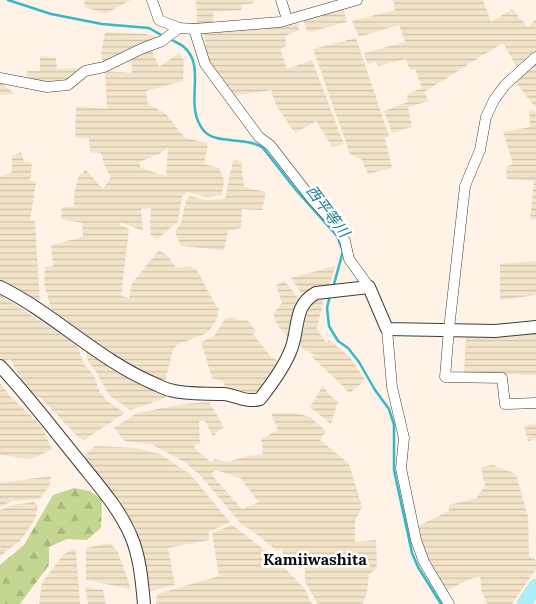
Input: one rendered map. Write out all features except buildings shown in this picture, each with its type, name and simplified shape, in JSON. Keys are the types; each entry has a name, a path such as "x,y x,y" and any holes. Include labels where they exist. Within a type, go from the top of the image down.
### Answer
{"street":[{"path":"152,0 159,20 176,31"},
{"path":"281,0 288,19"},
{"path":"0,78 47,87 68,85 85,71 104,67 162,41 176,31 280,22 358,0"},
{"path":"194,29 205,64 259,137 270,145 312,199 338,228 345,241 349,259 369,287 387,330 392,387 404,438 401,468 416,540 424,562 449,604"},
{"path":"536,57 506,85 494,100 486,117 480,150 465,186 445,377 502,378 505,404 536,403"},
{"path":"0,287 17,296 80,341 139,378 167,390 186,394 227,395 253,401 260,399 291,351 303,303 316,293 369,287"},
{"path":"387,330 449,329 494,331 536,327"},
{"path":"0,366 39,411 123,518 132,538 138,560 144,604"}],"shaded area":[{"path":"84,0 131,0 105,14 85,7"},
{"path":"196,0 253,0 254,3 242,5 241,10 214,12 213,23 197,24"},
{"path":"393,0 483,0 491,22 512,9 528,27 536,19 536,51 518,69 503,43 424,92 429,101 408,107 412,127 392,133 384,111 408,102 407,94 422,88 415,69 410,70 406,59 378,66 376,62 367,64 364,53 405,42 399,25 359,37 352,21 395,10"},
{"path":"343,7 347,22 307,33 303,19"},
{"path":"297,20 299,30 285,36 286,46 280,49 287,69 312,60 344,144 332,147 316,121 295,133 276,105 271,90 234,96 207,63 204,32"},
{"path":"105,32 145,34 157,37 104,64 101,55"},
{"path":"356,38 389,136 385,138 392,168 368,174 361,159 350,154 313,49"},
{"path":"151,49 159,67 179,53 184,61 183,81 146,91 148,104 165,113 185,138 208,143 204,164 219,168 224,180 222,195 206,197 187,192 182,197 178,222 157,239 150,234 151,208 141,209 143,231 120,222 120,225 129,229 121,296 129,298 132,283 159,250 167,255 176,268 190,266 197,270 216,306 219,308 216,321 207,333 177,345 173,350 165,381 147,377 98,345 52,310 44,285 45,267 53,266 51,245 83,237 82,223 61,219 62,207 74,207 74,193 79,176 86,170 103,189 111,177 101,153 90,152 89,139 75,137 76,106 107,109 105,71 132,73 131,58","holes":["168,147 166,176 141,168 139,162 159,154"]},
{"path":"40,56 56,58 57,69 76,68 78,73 66,81 44,83 27,80 27,71 40,71"},
{"path":"536,64 536,106 534,106 516,82"},
{"path":"0,82 15,94 0,95"},
{"path":"529,110 536,111 536,219 530,219 534,181 507,179 506,167 513,164 503,132 530,127"},
{"path":"21,152 24,162 32,163 30,181 36,182 30,221 35,221 40,302 0,282 0,177 12,172 12,157"},
{"path":"233,160 241,161 244,187 266,192 262,210 242,209 241,228 228,231 224,250 181,246 175,232 181,223 186,200 190,196 206,200 225,199"},
{"path":"536,261 536,295 500,300 500,264"},
{"path":"335,266 329,287 304,297 291,278"},
{"path":"285,281 300,301 289,338 278,326 273,314 282,303 276,285"},
{"path":"0,295 77,345 84,364 94,376 100,392 106,400 125,413 84,440 79,438 40,397 31,396 10,359 5,361 0,357"},
{"path":"317,298 324,298 317,329 326,343 329,340 349,356 365,380 350,393 312,357 314,354 304,350 297,342 304,329 303,315 309,302"},
{"path":"233,317 241,321 246,319 256,331 253,334 271,357 280,362 256,396 225,391 224,382 212,378 201,342 214,336 225,319"},
{"path":"536,333 536,375 464,373 466,336"},
{"path":"86,349 170,393 163,399 130,410 109,395 95,370 88,362"},
{"path":"0,383 10,396 42,427 52,450 30,459 0,455"},
{"path":"323,385 328,394 338,401 331,424 310,407"},
{"path":"209,402 224,427 213,436 205,421 199,421 200,444 194,446 197,451 211,462 215,459 227,462 263,454 261,439 278,430 271,413 296,413 310,417 326,431 320,440 349,464 362,507 355,521 355,542 376,540 377,569 369,574 367,593 363,604 318,604 305,582 305,569 299,562 286,560 281,548 277,551 240,523 201,476 186,463 151,444 125,441 114,428 137,413 184,404","holes":["216,470 240,478 259,502 242,509 211,474"]},
{"path":"536,423 536,439 528,441 524,426"},
{"path":"95,446 135,448 160,454 190,474 230,522 209,532 209,540 168,548 175,585 150,591 139,537 122,505 84,456"},
{"path":"493,465 516,474 528,516 529,556 536,560 536,569 512,604 487,604 482,592 480,577 473,578 445,591 423,549 418,526 449,511 449,505 476,498 485,486 481,467"},
{"path":"51,476 49,487 39,499 12,501 0,507 0,483"},
{"path":"34,502 38,506 35,519 21,540 0,556 0,510 13,505"},
{"path":"232,525 273,556 305,589 312,604 156,604 157,594 219,576 212,533"},
{"path":"109,543 117,550 131,589 86,580 86,548"},
{"path":"73,549 76,551 80,604 39,604 42,583 63,555"},
{"path":"85,587 103,590 106,604 88,604"}],"green space":[{"path":"74,488 90,491 102,500 101,528 87,540 67,539 49,547 49,565 20,604 0,604 0,565 24,545 53,495"}],"waterway":[{"name":"西平等川","path":"8,0 51,14 102,24 149,28 163,36"},
{"name":"西平等川","path":"170,39 183,46 191,56 195,76 195,110 198,121 204,131 216,138 249,142 263,148 296,190 337,236 343,251 333,288"},
{"name":"西平等川","path":"330,295 327,308 329,326 338,341 348,348 359,362 375,390 389,409 394,425 394,470 412,553 418,567 441,604"},
{"path":"524,604 536,586"}],"district":[{"name":"Kamiiwashita","path":"315,559"}]}
